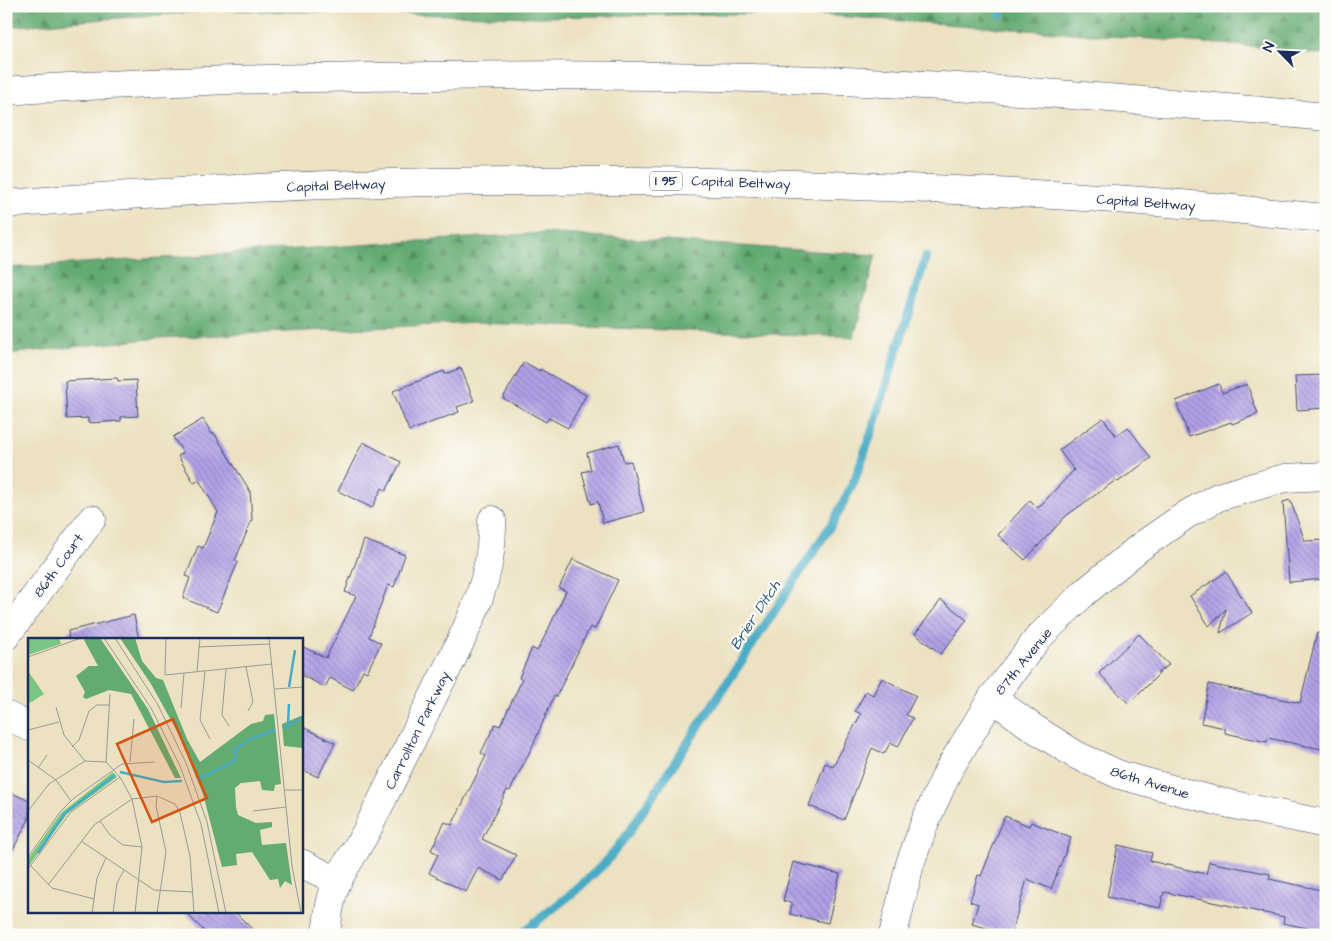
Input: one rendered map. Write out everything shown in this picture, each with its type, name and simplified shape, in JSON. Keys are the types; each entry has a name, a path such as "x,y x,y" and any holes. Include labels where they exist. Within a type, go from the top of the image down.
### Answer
{"main road":[{"path":"6,91 104,84 286,78 510,75 701,77 939,86 1182,103 1326,117"},
{"name":"Capital Beltway","path":"6,204 290,186 522,180 695,181 952,190 1178,204 1326,218"},
{"name":"87th Avenue","path":"892,935 910,864 932,806 948,771 992,698 1039,637 1084,593 1140,548 1186,516 1218,497 1285,478 1326,476"},
{"name":"86th Court","path":"6,636 92,519"},
{"name":"Carrollton Parkway","path":"326,935 328,910 338,881 366,832 470,621 484,587 492,543 492,520"},
{"name":"86th Avenue","path":"992,698 1032,727 1076,755 1120,775 1216,801 1326,824"},
{"path":"6,715 28,726"},
{"path":"302,864 338,881"}],"green space":[{"path":"6,6 1326,6 1326,55 1247,46 793,13 536,17 219,10 6,27"},
{"path":"544,233 876,255 854,337 477,323 159,338 6,354 6,268"}],"building":[{"path":"524,362 586,395 568,428 549,418 546,422 503,398"},
{"path":"461,368 474,401 457,407 459,412 409,431 393,391 444,371 445,374"},
{"path":"1326,375 1326,408 1297,410 1295,376"},
{"path":"117,378 118,381 136,380 138,416 121,417 121,421 88,423 88,418 67,419 65,381"},
{"path":"1219,384 1222,393 1247,384 1258,414 1189,437 1176,401"},
{"path":"1103,418 1116,436 1128,427 1151,458 1118,482 1116,480 1066,516 1025,560 998,535 1030,500 1038,508 1074,470 1059,450"},
{"path":"203,419 212,434 214,433 250,491 252,519 235,561 238,562 217,612 183,598 190,578 186,576 198,546 203,548 218,512 199,480 194,483 178,456 183,453 173,437"},
{"path":"363,442 401,462 386,491 382,488 372,508 338,491"},
{"path":"619,444 624,462 631,461 644,512 603,523 598,502 591,504 582,472 591,470 587,453"},
{"path":"1290,500 1305,541 1326,540 1326,579 1289,582 1283,502"},
{"path":"364,540 405,555 394,587 388,585 369,637 381,643 367,672 363,670 353,690 330,678 325,687 302,676 302,646 326,658 356,596 345,592"},
{"path":"573,559 618,580 595,629 590,627 556,697 554,696 534,743 510,791 507,790 482,839 516,855 503,880 478,868 466,892 429,873 438,854 431,850 445,822 452,825 486,756 481,753 495,724 500,726 522,680 519,678 532,648 537,651 547,632 566,591 559,588"},
{"path":"1226,572 1252,613 1220,633 1226,609 1209,626 1190,596"},
{"path":"941,600 967,620 941,654 915,634"},
{"path":"134,615 139,638 69,638 68,631"},
{"path":"1317,633 1326,634 1326,750 1268,738 1267,742 1225,733 1225,728 1201,723 1209,684 1300,703"},
{"path":"1139,634 1169,665 1157,673 1160,673 1129,704 1099,673"},
{"path":"882,678 916,696 906,715 913,718 898,747 890,743 884,754 872,748 844,820 809,806 825,763 833,766 861,714 855,711 866,691 873,695"},
{"path":"302,726 335,743 318,777 302,769"},
{"path":"6,790 28,801 28,821 6,863"},
{"path":"1005,816 1029,826 1031,822 1071,838 1051,889 1027,879 1011,935 972,924 978,904 970,901 978,875 981,876"},
{"path":"1118,845 1152,853 1150,861 1206,874 1209,862 1270,874 1269,879 1326,891 1326,932 1283,923 1284,917 1164,892 1160,908 1107,897"},
{"path":"793,862 840,874 828,923 790,914 792,903 783,901"},
{"path":"187,914 237,914 258,935 208,935"}],"waterway":[{"name":"Brier Ditch","path":"1001,14 1003,6"},
{"name":"Brier Ditch","path":"519,935 574,892 606,862 629,832 835,519 855,479 870,437 926,257"}]}
